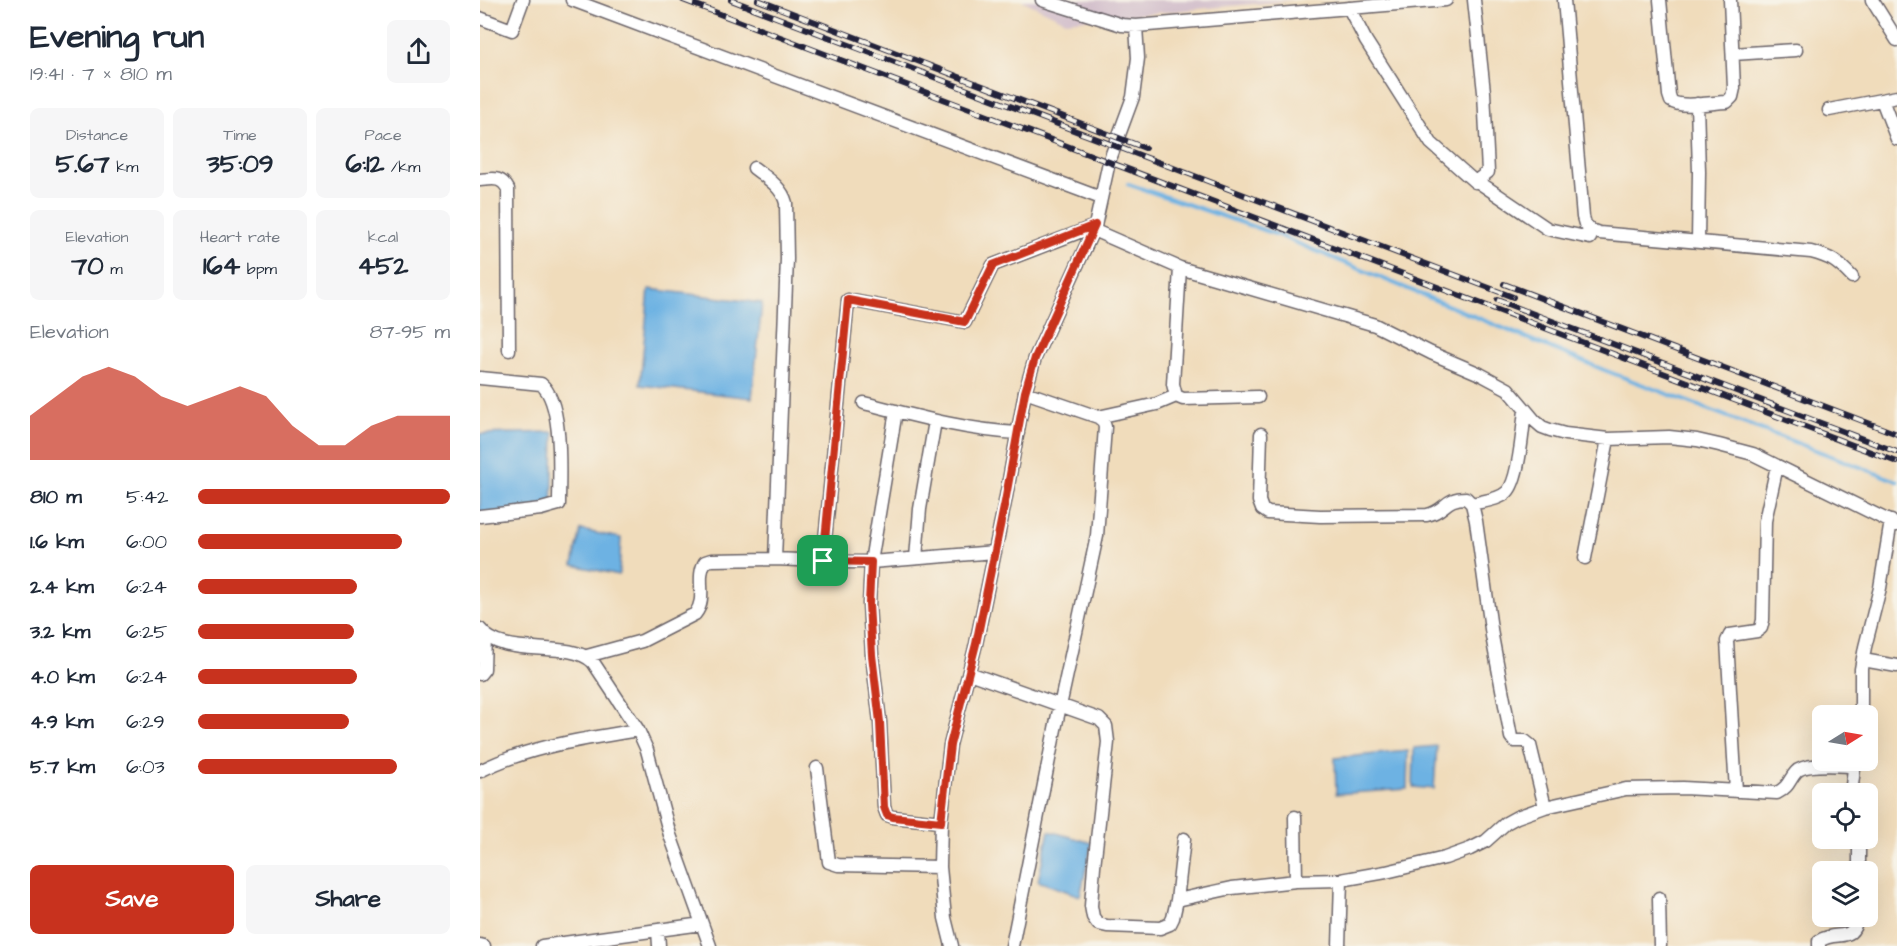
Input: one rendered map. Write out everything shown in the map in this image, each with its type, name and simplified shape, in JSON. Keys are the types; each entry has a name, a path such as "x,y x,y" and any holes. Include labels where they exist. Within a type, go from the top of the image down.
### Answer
{"street":[{"path":"480,18 512,30 523,0"},
{"path":"572,0 1101,198"},
{"path":"1042,0 1122,24 1136,26 1446,0"},
{"path":"1474,0 1484,92 1488,172 1477,181"},
{"path":"1564,0 1580,184 1585,224 1591,230 1599,233 1811,252 1826,255 1838,262 1852,277"},
{"path":"1660,0 1671,101 1676,104 1727,102 1732,97 1734,88 1730,0"},
{"path":"1872,0 1897,40"},
{"path":"1349,8 1366,41 1431,142 1475,182 1477,181 1548,229 1590,238"},
{"path":"952,946 945,918 940,867 941,822 950,745 969,673 995,552 1025,392 1035,358 1094,228 1109,162 1133,97 1138,58 1136,26"},
{"path":"1733,54 1796,50"},
{"path":"1829,110 1897,97"},
{"path":"1882,100 1897,139"},
{"path":"1697,104 1700,172 1698,242"},
{"path":"754,168 780,190 786,203 788,259 775,559"},
{"path":"480,180 498,179 504,182 508,189 508,350"},
{"path":"823,561 848,300 965,322 993,265 1094,228 1180,268 1375,325 1508,389 1542,427 1550,430 1608,439 1669,437 1697,440 1753,454 1894,523 1863,660 1861,705"},
{"path":"1176,396 1173,384 1180,268"},
{"path":"480,378 541,384 548,390 557,424 559,504 541,509 480,516"},
{"path":"1012,946 1060,704 1097,536 1105,427 1103,421 1098,417 1025,392"},
{"path":"1098,417 1157,404 1176,396 1184,399 1258,397"},
{"path":"864,403 984,431 1018,433"},
{"path":"1472,504 1498,497 1508,491 1516,478 1525,410"},
{"path":"896,411 871,562 869,604 880,722 884,807 887,815 893,817 941,822"},
{"path":"916,558 920,510 935,421"},
{"path":"1261,434 1259,501 1262,509 1268,513 1320,516 1427,515 1437,513 1445,504 1458,498 1466,498 1472,504 1492,636 1511,737 1514,741 1524,741 1530,745 1545,807"},
{"path":"1585,558 1608,439"},
{"path":"1736,791 1727,641 1730,635 1757,631 1761,628 1765,521 1777,466"},
{"path":"483,632 493,640 586,656 642,641 695,614 700,608 702,598 700,574 705,562 711,560 871,562 995,552"},
{"path":"480,674 484,669 483,632"},
{"path":"586,656 593,662 638,730 647,750 669,835 710,946"},
{"path":"1863,660 1897,666"},
{"path":"969,673 1100,719 1106,726 1108,742 1091,906 1093,917 1098,924 1160,928 1170,924 1177,900 1184,839"},
{"path":"480,771 503,761 554,745 638,730"},
{"path":"1177,900 1232,888 1296,881 1341,880 1406,867 1462,852 1486,841 1511,820 1545,807 1626,789 1683,788 1777,793 1786,788 1797,771 1812,766"},
{"path":"817,768 829,862 838,865 940,867"},
{"path":"1295,817 1296,881"},
{"path":"1339,946 1341,880"},
{"path":"1659,898 1660,946"},
{"path":"542,946 702,924"},
{"path":"1818,946 1819,941 1823,938 1852,933 1856,927"},
{"path":"658,930 659,946"}],"shaded area":[{"path":"1021,0 1297,0 1066,21"}],"water":[{"path":"649,289 762,303 752,398 640,385"},
{"path":"554,432 552,516 480,517 480,434"},
{"path":"581,530 621,538 619,575 573,565"},
{"path":"1437,746 1434,789 1413,787 1414,748"},
{"path":"1408,751 1407,789 1336,794 1335,758"},
{"path":"1049,831 1092,843 1080,896 1038,881"}],"waterway":[{"path":"1128,184 1275,234 1604,370 1897,481"}],"railway":[{"path":"683,0 1897,462"},
{"path":"731,0 1513,297"},
{"path":"758,0 1145,148"},
{"path":"1504,284 1897,434"},
{"path":"1497,300 1897,452"}],"route":[{"path":"1095,225 1035,358 1025,392 976,644 950,745 941,822 887,815 884,807 880,722 872,655 869,604 871,562 823,561 848,300 965,322 993,265 1095,225"}]}
